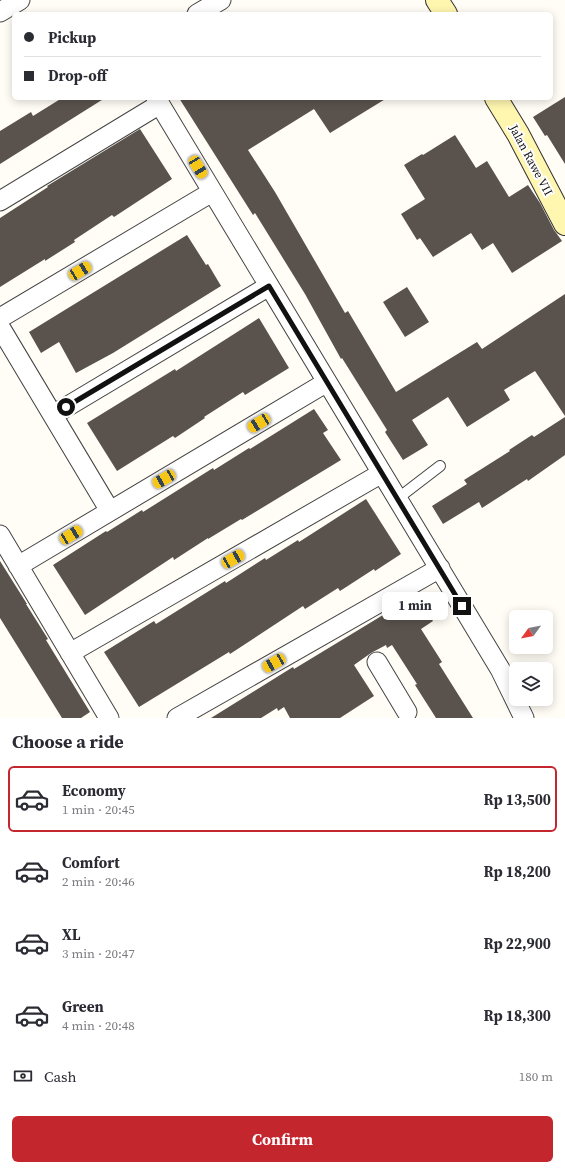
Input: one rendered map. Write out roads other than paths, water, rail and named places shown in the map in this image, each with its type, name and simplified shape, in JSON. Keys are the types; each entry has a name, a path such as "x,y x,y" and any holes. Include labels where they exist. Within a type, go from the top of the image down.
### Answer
{"main road":[{"path":"437,0 445,12"},
{"name":"Jalan Rawe VII","path":"497,100 518,134 565,223"}],"street":[{"path":"200,12 220,0"},
{"path":"0,201 158,101 500,669 524,718"},
{"path":"0,318 212,192"},
{"path":"53,415 269,286"},
{"path":"0,326 110,511"},
{"path":"18,566 327,382"},
{"path":"70,653 382,473"},
{"path":"0,535 109,718"},
{"path":"177,718 440,568"},
{"path":"377,662 404,716"}],"lane":[{"path":"397,499 440,466"}]}
